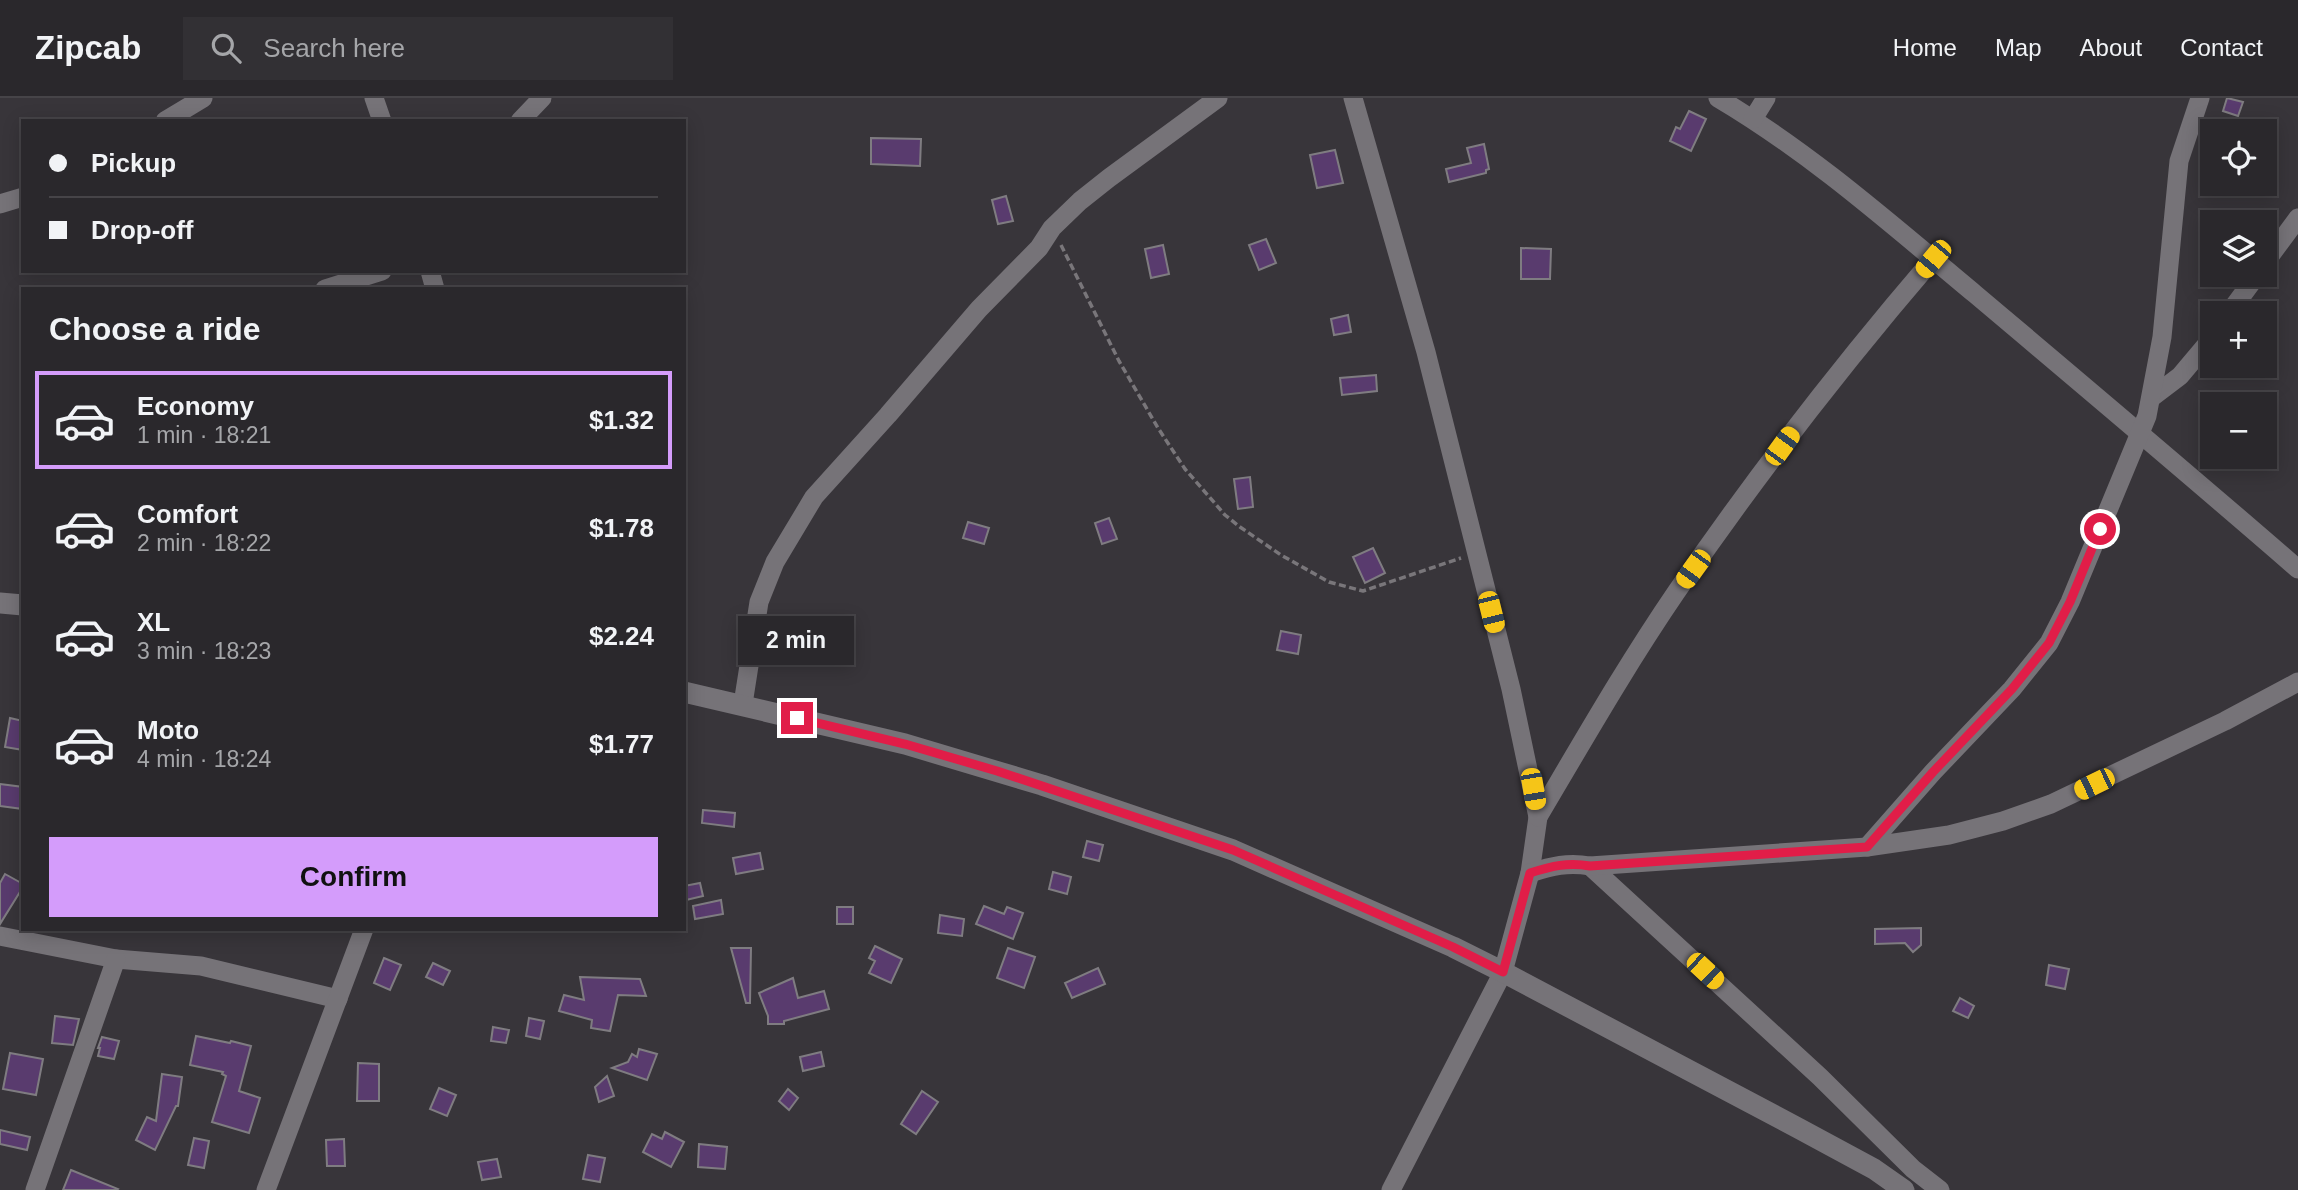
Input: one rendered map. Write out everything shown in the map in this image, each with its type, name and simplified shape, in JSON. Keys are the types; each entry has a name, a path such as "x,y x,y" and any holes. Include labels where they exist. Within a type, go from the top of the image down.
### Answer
{"street":[{"path":"168,119 204,98"},
{"path":"374,98 381,119"},
{"path":"522,119 542,98"},
{"path":"743,704 760,602 775,562 799,519 826,482 979,309 1039,248 1052,228 1109,178 1218,98"},
{"path":"1353,98 1426,352 1511,689 1538,817 1530,873 1503,972 1391,1190"},
{"path":"1718,98 1753,119 1866,203 2141,433 2298,569"},
{"path":"1753,119 1766,98"},
{"path":"1867,847 2012,689 2049,643 2070,602 2141,433 2151,398 2167,297 2179,161 2200,98"},
{"path":"0,204 21,198"},
{"path":"2277,246 2298,218"},
{"path":"1538,817 1677,591 1796,426 1933,259"},
{"path":"331,287 376,273"},
{"path":"2151,398 2180,376 2200,352"},
{"path":"0,603 21,605"},
{"path":"1530,873 1556,864 1590,866 1867,847 1950,835 2003,821 2051,804 2225,721 2298,682"},
{"path":"686,692 905,744 1042,785 1233,850 1453,947 1503,972 1874,1169 1904,1190"},
{"path":"1590,866 1820,1077 1913,1169 1940,1190"},
{"path":"266,1190 363,931"},
{"path":"0,936 116,959 201,967 338,999"},
{"path":"35,1190 116,959"}],"path":[{"path":"1052,228 1119,361 1158,428 1185,469 1225,515 1240,527 1281,555 1329,582 1363,591 1477,554"}],"building":[{"path":"2227,98 2243,102 2238,116 2223,111"},
{"path":"1689,111 1706,119 1691,151 1670,141 1676,127 1680,129"},
{"path":"871,138 921,139 920,166 871,164"},
{"path":"1484,144 1489,169 1486,173 1449,182 1446,169 1471,163 1467,148"},
{"path":"1335,150 1343,183 1317,188 1310,155"},
{"path":"1006,196 1013,221 998,224 992,200"},
{"path":"1266,239 1276,263 1259,270 1249,245"},
{"path":"1163,245 1169,274 1151,278 1145,249"},
{"path":"1521,248 1551,249 1550,279 1521,279"},
{"path":"1348,315 1351,332 1334,335 1331,319"},
{"path":"1376,375 1377,391 1342,395 1340,378"},
{"path":"1250,477 1253,507 1238,509 1234,479"},
{"path":"1109,518 1117,539 1102,544 1095,523"},
{"path":"968,522 989,528 984,544 963,538"},
{"path":"1373,548 1385,573 1365,583 1353,557"},
{"path":"1281,631 1301,635 1298,654 1277,650"},
{"path":"10,718 21,721 21,750 5,747"},
{"path":"0,784 21,787 21,809 0,806"},
{"path":"703,810 735,813 734,827 702,823"},
{"path":"1087,841 1103,845 1099,861 1083,857"},
{"path":"760,853 763,869 736,874 733,858"},
{"path":"1053,872 1071,877 1067,894 1049,889"},
{"path":"5,874 21,883 21,890 0,924 0,883"},
{"path":"700,883 703,896 686,900 686,886"},
{"path":"721,900 723,914 695,919 693,906"},
{"path":"984,906 1004,914 1007,907 1023,913 1013,939 976,924"},
{"path":"837,907 853,907 853,924 837,924"},
{"path":"940,915 964,919 962,936 938,933"},
{"path":"1921,928 1921,945 1913,952 1905,943 1875,944 1875,929"},
{"path":"875,946 902,959 891,983 869,973 875,961 869,958"},
{"path":"731,948 751,948 750,1003 746,1003"},
{"path":"1008,948 1035,957 1024,988 997,978"},
{"path":"384,958 401,965 390,990 374,983"},
{"path":"433,963 450,971 443,985 426,977"},
{"path":"2049,965 2069,969 2065,989 2046,985"},
{"path":"1098,968 1105,984 1072,998 1065,983"},
{"path":"580,977 640,979 646,996 618,995 610,1031 591,1028 592,1020 559,1011 564,995 584,1000"},
{"path":"793,978 798,998 824,991 829,1009 784,1021 784,1024 768,1024 768,1016 759,993"},
{"path":"1960,998 1974,1006 1968,1018 1953,1011"},
{"path":"55,1016 79,1019 73,1045 52,1043"},
{"path":"529,1018 544,1021 540,1039 526,1036"},
{"path":"493,1027 509,1030 506,1043 491,1041"},
{"path":"196,1036 251,1046 239,1091 260,1098 249,1133 212,1122 226,1076 223,1072 190,1065"},
{"path":"102,1037 119,1041 114,1059 98,1056"},
{"path":"639,1049 657,1054 647,1080 612,1068 628,1062 632,1054 637,1057"},
{"path":"821,1052 824,1066 803,1071 800,1057"},
{"path":"10,1053 43,1059 36,1095 3,1089"},
{"path":"358,1063 379,1064 379,1101 357,1101"},
{"path":"162,1074 182,1077 178,1106 155,1150 136,1140 147,1117 156,1121"},
{"path":"607,1076 614,1096 599,1102 595,1087"},
{"path":"439,1088 456,1095 447,1116 430,1109"},
{"path":"788,1089 798,1098 789,1110 779,1101"},
{"path":"922,1091 938,1102 916,1134 901,1124"},
{"path":"0,1130 30,1137 27,1150 0,1144"},
{"path":"665,1132 684,1142 671,1167 643,1152 652,1134 662,1139"},
{"path":"194,1138 209,1141 204,1168 188,1165"},
{"path":"344,1139 345,1166 327,1166 326,1140"},
{"path":"699,1144 727,1147 725,1169 698,1167"},
{"path":"588,1155 605,1158 600,1182 583,1179"},
{"path":"497,1159 501,1177 482,1180 478,1162"},
{"path":"71,1170 118,1189 63,1190"}],"route":[{"path":"797,718 905,744 997,771 1233,850 1453,947 1503,972 1530,873 1556,864 1590,866 1867,847 2012,689 2049,643 2070,602 2100,529"}]}
